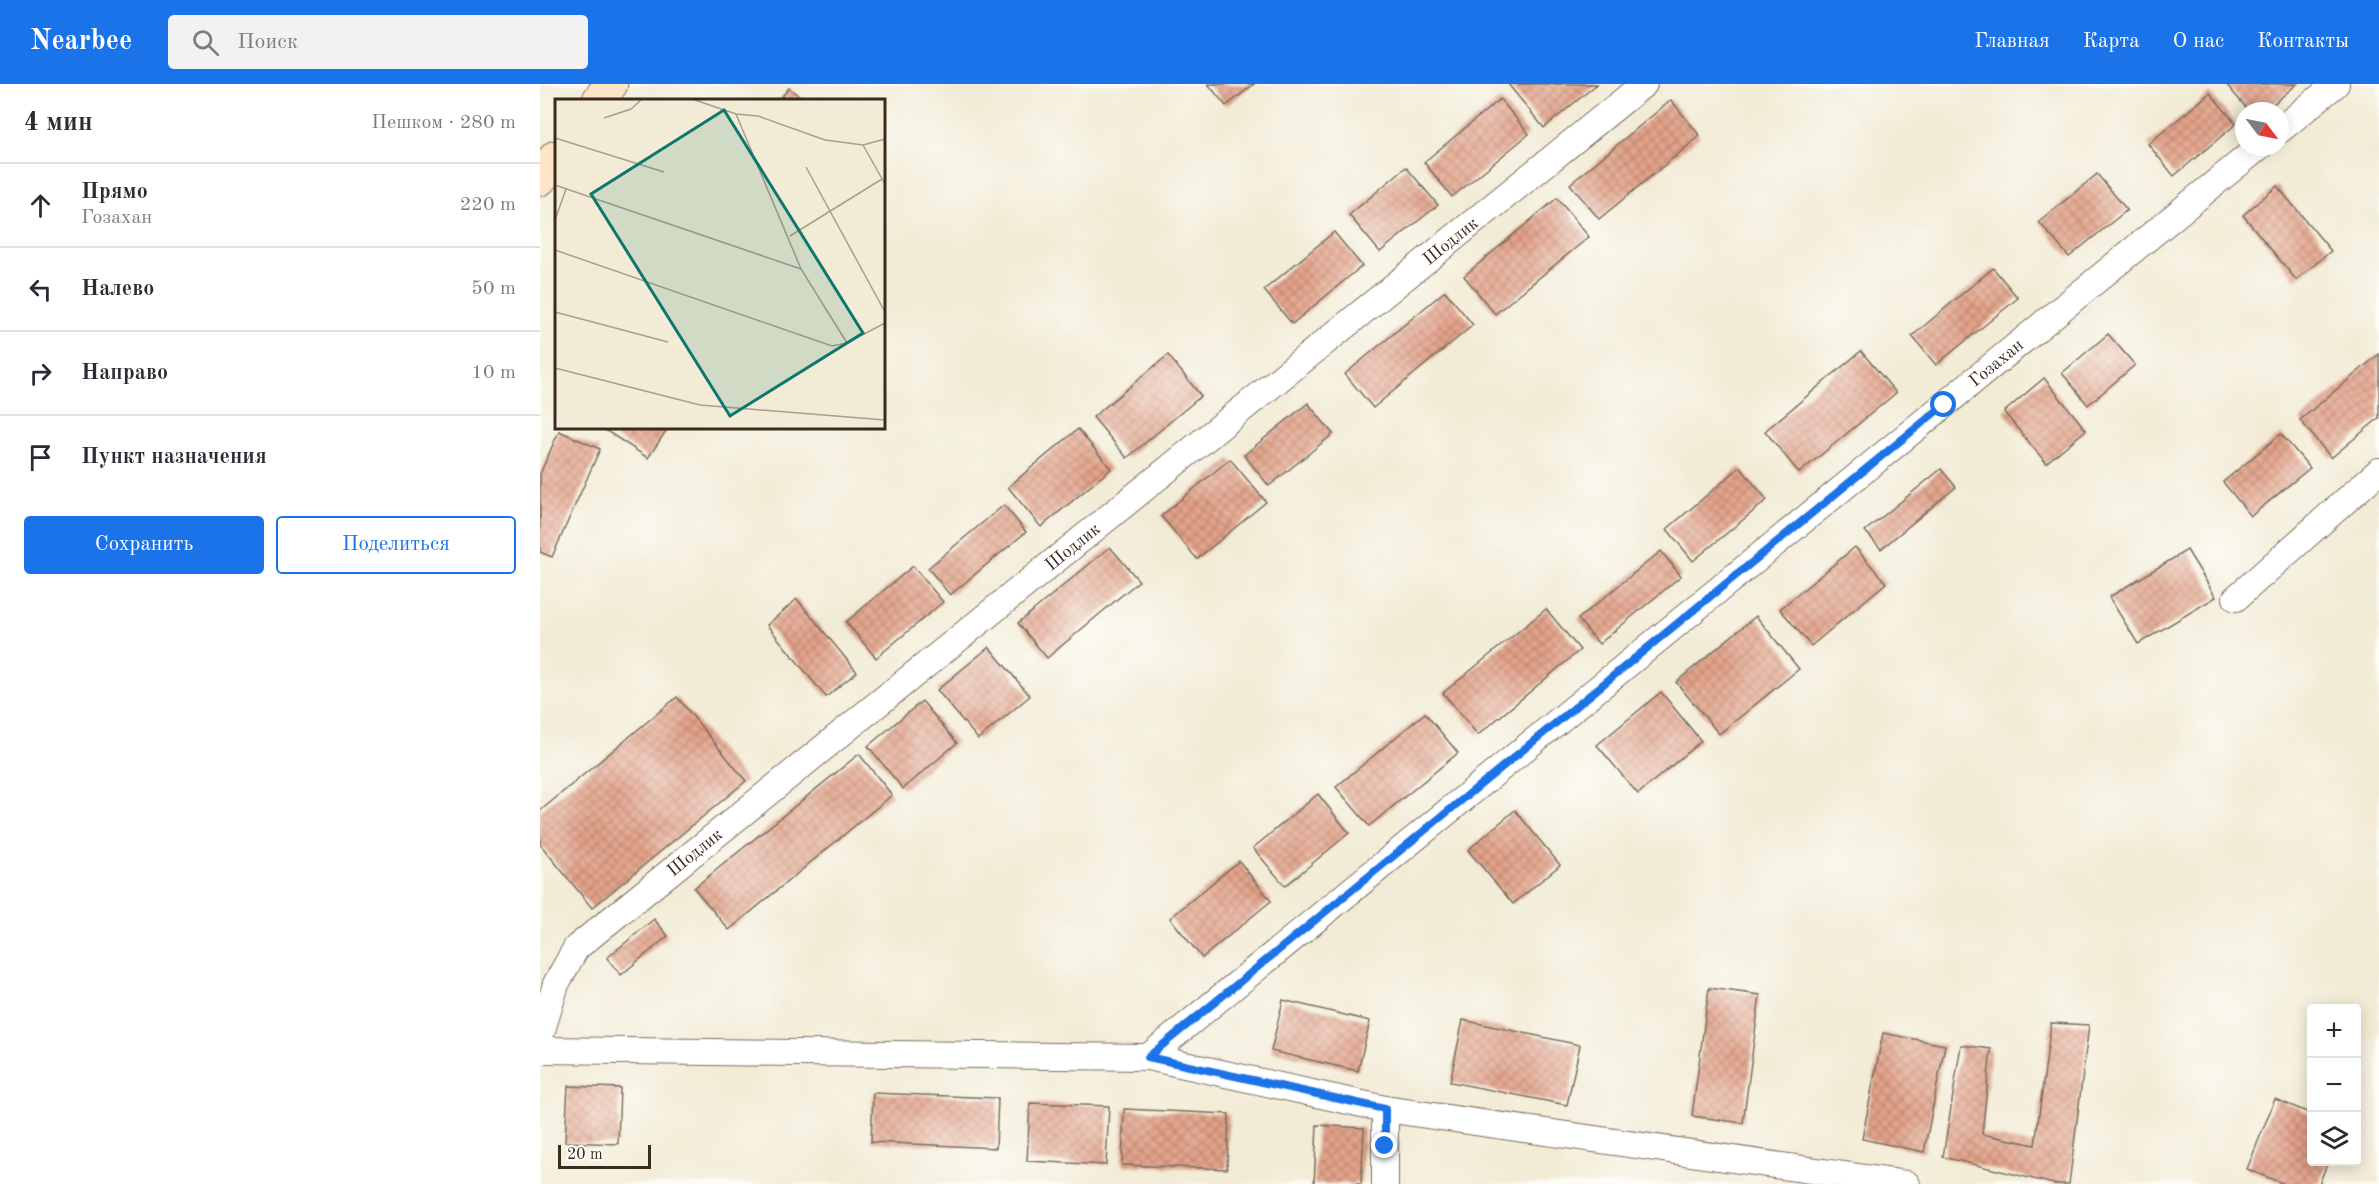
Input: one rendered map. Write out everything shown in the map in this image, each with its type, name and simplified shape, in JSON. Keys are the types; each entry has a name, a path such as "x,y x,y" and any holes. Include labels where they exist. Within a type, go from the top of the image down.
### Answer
{"main road":[{"path":"600,99 611,84"},
{"path":"540,179 555,158"}],"street":[{"name":"Шодлик","path":"540,1037 556,984 576,948 1644,84"},
{"path":"2289,123 2336,84"},
{"name":"Гозахан","path":"1148,1057 2248,156"},
{"path":"2236,598 2379,471"},
{"path":"540,1050 1148,1057 1385,1109 1907,1184"},
{"path":"1385,1109 1385,1184"}],"building":[{"path":"1208,84 1254,84 1226,106"},
{"path":"1508,84 1597,84 1544,128"},
{"path":"2226,84 2297,84 2276,102 2241,102"},
{"path":"789,88 803,99 780,99"},
{"path":"2210,93 2235,123 2174,176 2148,144"},
{"path":"1500,99 1529,134 1452,197 1424,162"},
{"path":"1671,100 1700,136 1599,219 1570,184"},
{"path":"1406,167 1438,205 1380,252 1349,215"},
{"path":"2097,174 2127,210 2069,257 2039,222"},
{"path":"2277,186 2331,251 2296,280 2243,215"},
{"path":"1557,198 1589,237 1495,314 1464,276"},
{"path":"1334,232 1362,266 1292,324 1264,290"},
{"path":"1993,268 2018,298 1936,365 1912,336"},
{"path":"1445,291 1473,325 1373,408 1345,374"},
{"path":"2108,334 2135,365 2088,405 2062,373"},
{"path":"1861,351 1896,393 1799,473 1765,431"},
{"path":"2379,354 2379,418 2331,458 2300,420"},
{"path":"1168,355 1201,396 1127,458 1093,417"},
{"path":"2044,378 2086,430 2046,463 2004,412"},
{"path":"1308,403 1333,434 1269,486 1244,455"},
{"path":"604,429 667,429 648,458"},
{"path":"1078,429 1111,469 1041,527 1008,487"},
{"path":"559,431 600,449 552,557 540,552 540,474"},
{"path":"2281,434 2310,468 2251,516 2223,482"},
{"path":"1230,459 1266,502 1197,559 1161,516"},
{"path":"1740,467 1767,500 1693,561 1667,529"},
{"path":"1941,469 1956,487 1881,549 1865,531"},
{"path":"1004,505 1026,532 950,595 928,568"},
{"path":"1110,547 1139,581 1047,658 1018,623"},
{"path":"1855,547 1886,583 1811,646 1780,609"},
{"path":"2187,550 2216,597 2138,644 2109,597"},
{"path":"1661,551 1681,576 1599,644 1578,619"},
{"path":"913,566 943,602 876,658 846,622"},
{"path":"797,599 857,672 826,697 767,625"},
{"path":"1546,609 1580,650 1478,735 1443,693"},
{"path":"1756,616 1799,669 1719,734 1676,682"},
{"path":"989,647 1030,696 978,739 937,690"},
{"path":"1661,692 1701,741 1638,794 1597,745"},
{"path":"677,697 746,781 592,908 540,844 540,811"},
{"path":"922,701 957,743 903,789 868,746"},
{"path":"1425,713 1458,753 1369,826 1336,787"},
{"path":"859,754 892,795 729,930 694,888"},
{"path":"1318,794 1349,833 1285,886 1253,848"},
{"path":"1515,810 1560,865 1513,904 1468,850"},
{"path":"1239,861 1271,901 1202,958 1170,918"},
{"path":"654,919 668,936 621,975 607,958"},
{"path":"1709,988 1760,995 1743,1123 1692,1116"},
{"path":"1283,1000 1370,1021 1358,1071 1271,1051"},
{"path":"1463,1020 1580,1045 1567,1105 1450,1082"},
{"path":"2051,1023 2089,1025 2069,1184 2054,1184 1943,1157 1961,1045 1991,1049 1982,1134 2035,1145"},
{"path":"1883,1033 1945,1045 1924,1152 1862,1139"},
{"path":"568,1086 620,1088 618,1144 565,1142"},
{"path":"873,1093 998,1098 996,1148 871,1142"},
{"path":"2275,1099 2307,1112 2307,1166 2326,1166 2319,1184 2284,1184 2247,1169"},
{"path":"1030,1103 1109,1106 1106,1165 1027,1161"},
{"path":"1124,1109 1229,1114 1227,1169 1122,1165"},
{"path":"1317,1125 1364,1128 1361,1184 1314,1184"}],"route":[{"path":"1385,1146 1385,1109 1148,1057 1944,405"}]}
